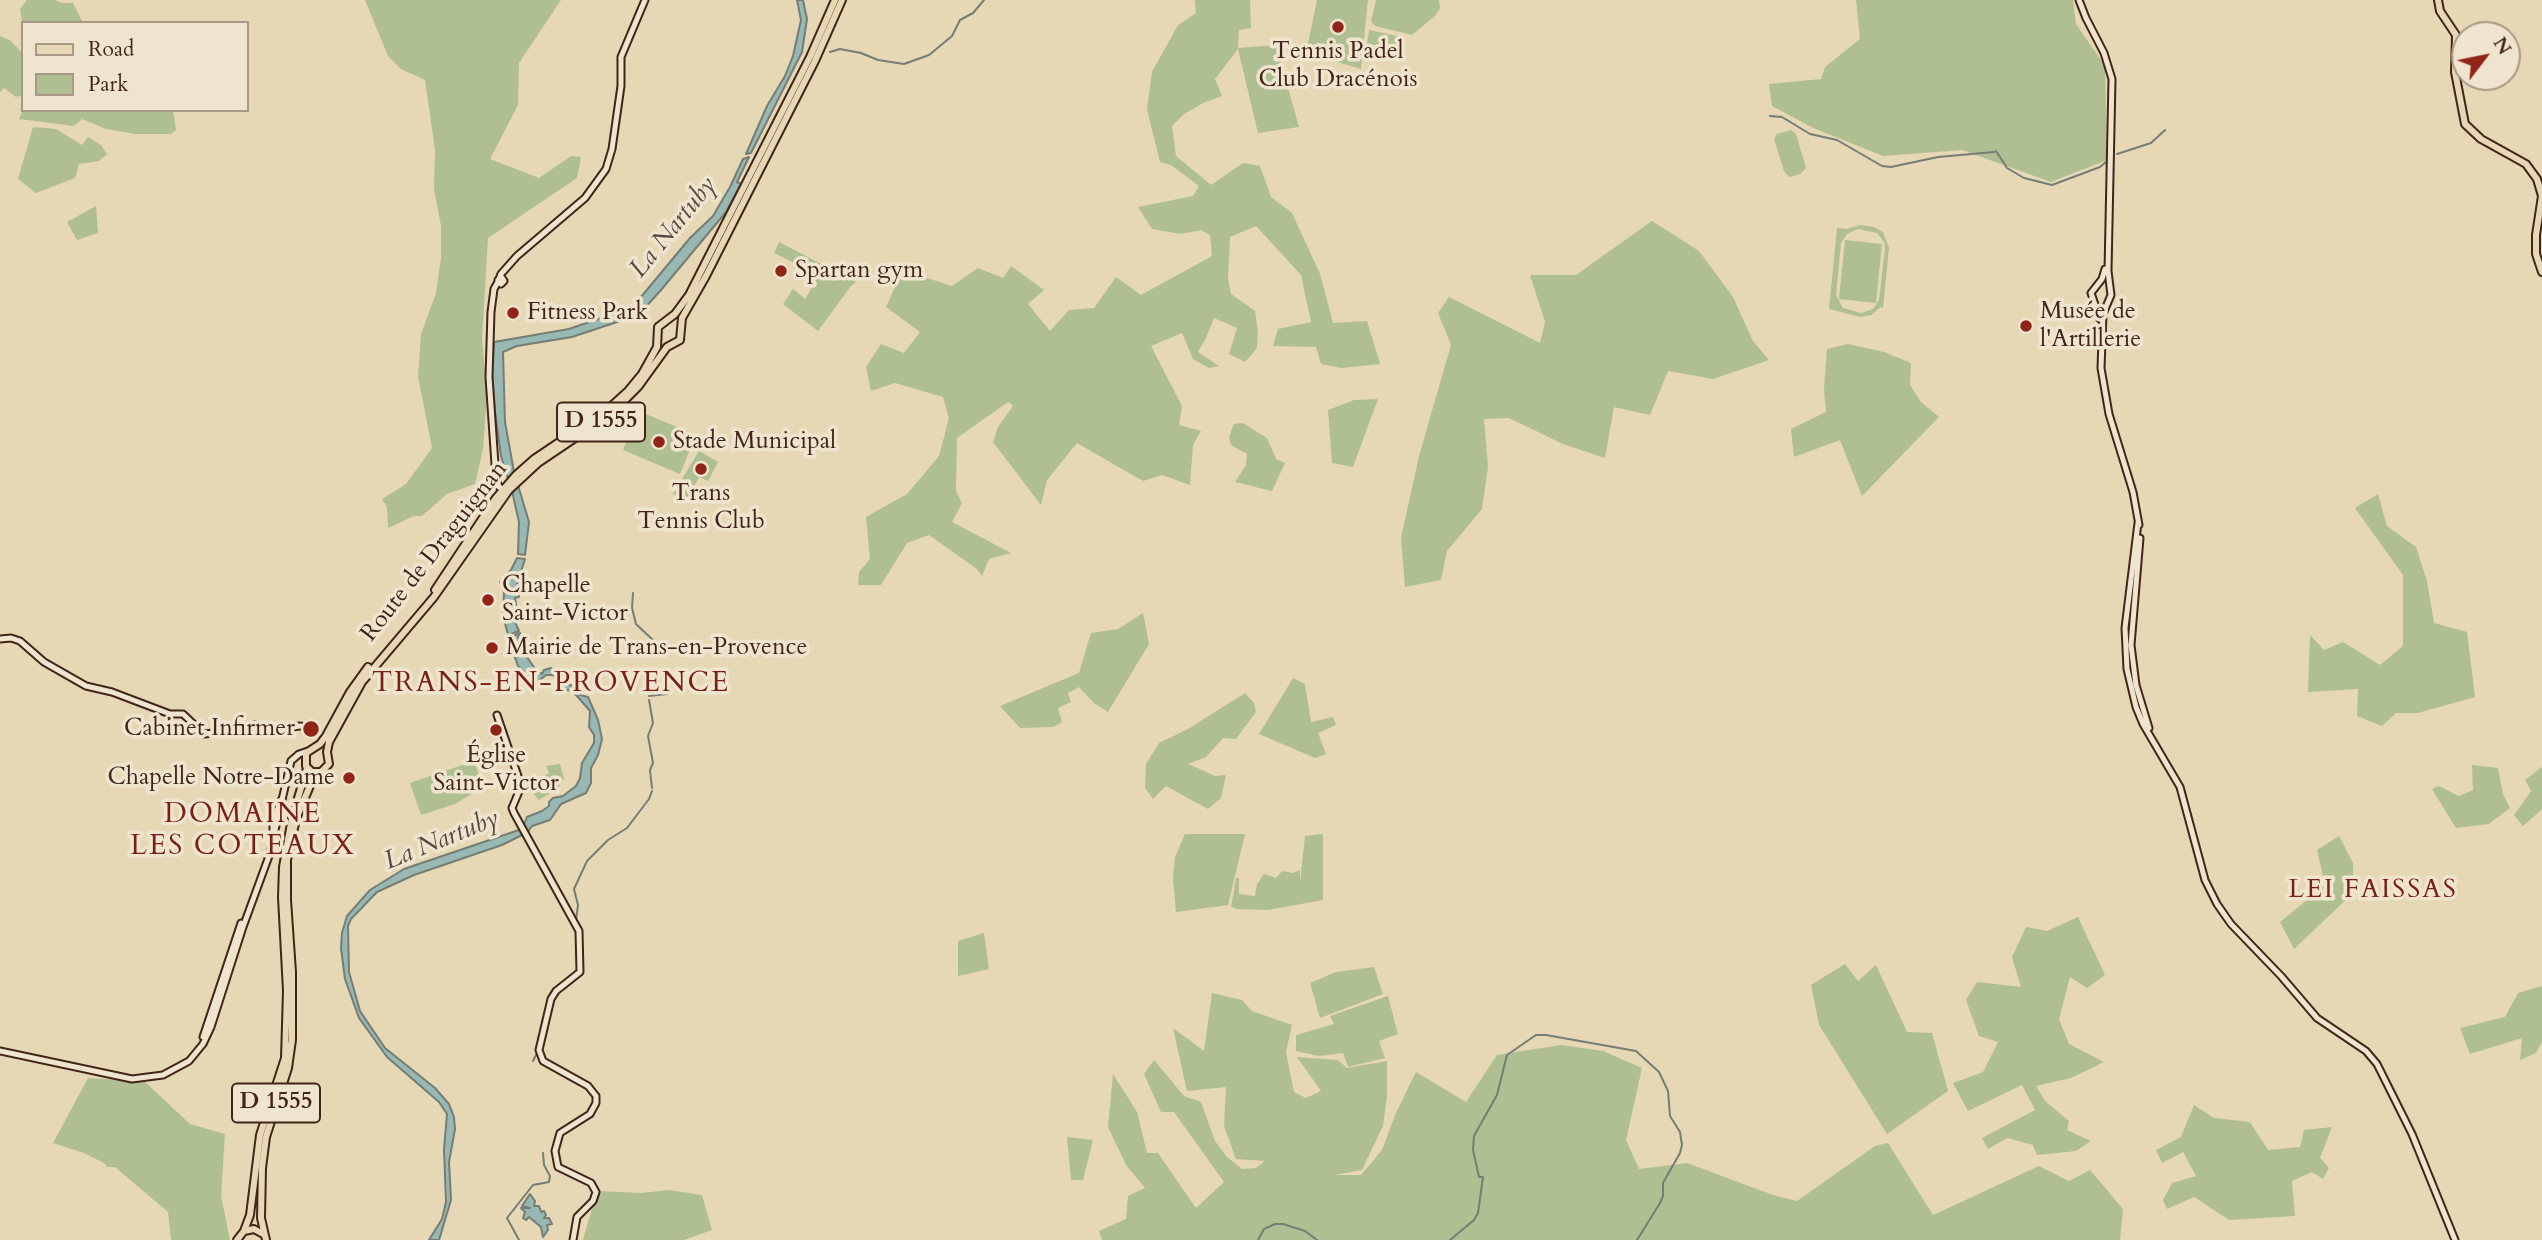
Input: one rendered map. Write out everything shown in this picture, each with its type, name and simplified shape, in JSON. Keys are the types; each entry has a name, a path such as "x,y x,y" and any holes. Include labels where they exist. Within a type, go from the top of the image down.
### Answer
{"main road":[{"path":"835,0 810,57 689,295 659,327 659,339 669,345 680,340 682,318 815,61 842,0"},
{"path":"2438,0 2440,11 2456,35 2455,72 2465,124 2480,139 2526,163 2537,179 2542,196 2536,224 2536,254 2542,272"},
{"path":"667,321 675,322 681,328"},
{"name":"Route de Draguignan","path":"316,747 326,736 358,679 431,595 509,485 534,459 618,401 650,362 659,339"},
{"name":"Route de Draguignan","path":"327,752 329,742 362,682 434,597 509,485 622,404 669,345"},
{"path":"316,747 327,752 329,764 325,770 319,772 306,766 304,757 316,747"},
{"name":"D 1555","path":"244,1231 250,1215 260,1135 282,1070 286,1049 288,991 282,897 283,867 292,818 306,766"},
{"name":"D 1555","path":"265,1237 262,1168 265,1136 288,1068 292,1040 287,860 296,819 312,781 319,772"},
{"path":"237,1240 244,1231 254,1229 265,1237"}],"street":[{"path":"509,485 496,475 489,377 494,293 506,269 517,256 585,198 606,169 612,149 621,86 621,57 645,0"},
{"path":"2079,0 2104,52 2112,79 2108,287 2111,295 2106,303 2102,326 2101,368 2104,395 2133,492 2138,523 2124,649 2136,707 2180,787 2205,880 2217,904 2317,1018 2366,1051 2377,1064 2412,1134 2455,1240"},
{"path":"2102,326 2091,293 2105,269 2109,254"},
{"path":"2098,284 2108,287"},
{"path":"2094,302 2106,303"},
{"path":"0,639 20,641 44,662 86,686 112,692 170,714 183,715 204,734 234,731 254,725 278,728 301,726"},
{"path":"497,715 520,782 512,808 579,931 580,972 556,991 551,999 540,1050 542,1061 588,1086 596,1096 596,1103 590,1114 560,1133 555,1151 558,1167 591,1183 596,1192 593,1201 576,1217 573,1240"},
{"path":"0,1051 132,1079 163,1075 184,1065 194,1056 211,1027 272,845 274,821 289,765 295,757 308,751"},
{"path":"289,765 298,760 306,766"}],"green space":[{"path":"27,0 73,3 82,21 22,21 20,9"},
{"path":"365,0 561,0 519,63 518,105 490,159 539,178 571,156 581,157 577,178 488,238 482,339 487,394 483,449 475,484 447,494 422,516 414,516 388,528 387,507 382,499 406,484 432,448 418,376 421,334 436,293 441,258 441,226 434,189 435,150 425,80 401,69 388,56"},
{"path":"1195,0 1250,0 1251,28 1239,30 1238,48 1276,45 1299,127 1258,133 1238,49 1215,79 1222,96 1184,114 1172,126 1176,156 1211,185 1243,163 1260,166 1271,197 1292,213 1320,274 1333,323 1367,321 1380,364 1341,368 1321,364 1316,347 1273,346 1278,329 1311,322 1301,275 1256,226 1230,237 1228,278 1231,294 1255,311 1257,348 1245,362 1229,354 1237,328 1214,318 1198,352 1219,366 1209,368 1193,359 1182,333 1151,346 1182,406 1179,425 1201,431 1193,445 1190,485 1162,475 1143,481 1077,443 1047,480 1041,505 993,442 998,427 1013,406 1008,402 957,438 956,491 962,503 952,522 1011,553 989,559 982,576 977,569 929,535 907,543 881,585 858,585 859,572 870,559 866,517 907,494 939,456 949,418 943,397 895,383 871,391 866,367 881,344 904,353 920,332 886,307 904,267 952,286 978,268 1003,278 1011,266 1044,290 1028,304 1050,331 1069,310 1094,308 1116,277 1141,295 1212,256 1210,235 1201,230 1181,234 1152,229 1138,207 1193,196 1199,186 1171,165 1160,162 1147,110 1152,72 1178,25 1196,13"},
{"name":"Tennis Padel Club Dracénois","path":"1317,0 1368,0 1361,69 1306,53"},
{"path":"1376,0 1439,0 1440,8 1436,15 1412,35 1375,26 1371,21"},
{"path":"1856,0 2073,0 2076,24 2105,66 2107,160 2051,182 1962,150 1883,156 1811,127 1772,106 1769,84 1821,79 1825,67 1860,39"},
{"path":"1369,30 1402,37 1400,49 1367,44"},
{"path":"0,36 11,41 21,52 21,96 16,97 4,88 0,92"},
{"path":"22,112 173,112 176,130 171,134 135,134 106,129 82,119 74,126 19,119"},
{"path":"33,127 56,129 82,145 88,137 101,145 107,154 99,161 79,164 75,178 36,193 18,179"},
{"path":"1791,130 1796,134 1806,168 1800,174 1789,177 1784,171 1774,139 1777,134"},
{"path":"96,206 98,233 77,240 67,222"},
{"path":"1652,221 1699,251 1733,297 1753,341 1769,360 1713,379 1668,371 1650,415 1614,407 1605,458 1563,444 1509,418 1484,419 1488,467 1482,509 1447,551 1441,580 1405,587 1401,538 1419,456 1451,345 1438,313 1449,297 1540,343 1545,322 1530,275 1576,275"},
{"path":"1860,225 1874,227 1883,232 1889,248 1883,308 1871,315 1860,317 1829,309 1837,228 1847,229","holes":["1858,229 1877,233 1884,242 1885,249 1879,300 1873,309 1861,313 1843,308 1836,295 1841,243 1847,234"]},
{"path":"1845,240 1882,244 1876,303 1839,299"},
{"path":"779,242 856,282 818,331 783,304 793,289 805,299 819,275 774,253"},
{"path":"1848,344 1884,352 1911,363 1910,385 1921,402 1939,417 1862,496 1840,440 1794,457 1791,429 1826,412 1824,389 1827,349"},
{"path":"1378,399 1353,467 1332,463 1328,410 1354,400"},
{"name":"Stade Municipal","path":"639,411 696,435 680,474 623,450"},
{"path":"1243,423 1267,438 1276,459 1285,463 1272,491 1235,482 1246,465 1247,454 1231,445 1229,437 1234,424"},
{"name":"Trans Tennis Club","path":"699,451 718,462 708,481 699,477 686,502 673,494"},
{"path":"2378,494 2387,526 2416,547 2427,581 2434,623 2467,632 2475,697 2418,713 2396,713 2382,726 2357,716 2358,689 2308,692 2310,635 2324,650 2343,642 2380,665 2403,646 2403,575 2355,508"},
{"path":"1143,613 1149,644 1108,712 1094,703 1079,687 1068,693 1071,702 1058,708 1062,722 1053,727 1020,728 1000,706 1079,673 1091,633 1118,629"},
{"path":"1293,678 1305,684 1311,722 1333,717 1336,725 1318,733 1326,754 1315,758 1259,734"},
{"path":"1245,693 1254,703 1256,712 1236,739 1223,738 1206,757 1188,764 1215,776 1226,775 1221,798 1208,809 1166,786 1153,799 1145,788 1146,764 1159,743 1188,729"},
{"path":"474,761 483,787 455,804 421,815 410,783"},
{"path":"560,764 564,778 558,788 539,800 532,792 535,782 549,773 546,766"},
{"path":"2472,765 2498,768 2503,794 2510,808 2489,824 2456,828 2432,789 2439,786 2459,796 2473,790"},
{"path":"2542,767 2542,809 2523,826 2514,815 2531,791 2525,780"},
{"path":"1185,834 1245,834 1228,905 1176,912 1173,878 1175,857"},
{"path":"1323,834 1323,900 1268,910 1231,907 1236,878 1239,878 1239,894 1255,896 1257,884 1264,874 1276,878 1282,871 1293,873 1300,870 1300,883 1305,836"},
{"path":"2339,836 2353,863 2353,893 2294,949 2280,922 2325,885 2317,850"},
{"path":"2078,917 2105,975 2087,988 2070,977 2059,1019 2069,1044 2104,1062 2071,1078 2036,1086 2045,1101 2069,1121 2067,1130 2091,1141 2076,1151 2037,1155 2033,1145 2007,1138 1988,1149 1982,1138 2035,1110 2022,1085 1968,1111 1953,1083 1983,1072 1998,1042 1979,1036 1966,1000 1977,982 2021,987 2012,957 2026,927 2047,931"},
{"path":"984,933 989,969 958,976 958,941"},
{"path":"1845,964 1858,981 1876,965 1907,1032 1932,1033 1948,1091 1887,1134 1819,1025 1811,985"},
{"path":"1374,967 1383,994 1320,1018 1310,983 1336,972"},
{"path":"2542,986 2542,1042 2536,1053 2520,1060 2522,1038 2470,1054 2460,1028 2505,1017 2518,993"},
{"path":"1212,993 1242,1000 1252,1011 1292,1025 1286,1052 1294,1092 1306,1098 1321,1091 1297,1057 1338,1060 1347,1068 1387,1061 1387,1096 1383,1126 1362,1170 1334,1175 1361,1175 1382,1150 1416,1072 1466,1102 1497,1055 1561,1045 1603,1051 1642,1068 1626,1140 1639,1169 1687,1163 1773,1195 1797,1201 1875,1146 1888,1143 1933,1215 2039,1166 2069,1181 2090,1170 2123,1209 2120,1240 1102,1240 1099,1231 1126,1219 1128,1196 1145,1188 1126,1165 1108,1127 1113,1074 1137,1112 1147,1153 1158,1153 1196,1208 1224,1182 1174,1112 1161,1112 1144,1074 1154,1060 1184,1096 1201,1102 1215,1141 1227,1157 1242,1169 1256,1168 1265,1161 1236,1159 1224,1126 1226,1087 1187,1091 1173,1028 1204,1051"},
{"path":"1388,996 1398,1034 1379,1041 1385,1058 1348,1067 1343,1053 1319,1056 1296,1051 1296,1035 1334,1024 1330,1016"},
{"path":"88,1078 144,1081 190,1124 225,1134 221,1196 230,1240 171,1240 168,1212 115,1167 107,1167 84,1153 53,1143"},
{"path":"2194,1105 2214,1118 2250,1122 2268,1150 2300,1147 2304,1130 2332,1127 2320,1158 2329,1168 2323,1179 2312,1172 2292,1181 2295,1216 2229,1220 2194,1197 2167,1209 2163,1200 2172,1183 2196,1176 2183,1152 2162,1163 2156,1150 2181,1137"},
{"path":"1067,1137 1093,1140 1083,1180 1071,1180"},
{"path":"669,1190 702,1195 712,1230 684,1240 583,1240 597,1191 641,1193"}],"water":[{"path":"797,0 803,0 807,19 802,52 751,153 746,154 793,56 801,20"},
{"path":"749,157 737,182 741,184 726,212 641,310 636,303 690,238 713,216 743,159"},
{"path":"630,308 634,314 632,317 572,337 517,346 503,352 505,422 514,472 508,479 501,456 495,412 492,372 494,342 569,329"},
{"path":"518,485 529,522 525,555 518,554 519,522 512,491"},
{"path":"517,558 525,559 516,588 519,589 519,597 515,598 519,621 515,622 519,631 508,635 503,615 504,592 500,582"},
{"path":"520,633 518,637 522,650 536,670 528,681 518,666 508,638"},
{"path":"551,668 568,678 568,684 579,689 580,695 588,697 598,720 602,739 591,768 591,783 586,793 561,804 550,820 532,826 527,833 523,827 527,817 542,811 549,806 553,798 563,796 576,786 582,763 594,743 594,735 589,727 590,711 577,696 571,691 556,687 557,680 553,675 546,675 534,685 530,681 539,672 542,674 544,670"},
{"path":"522,829 524,834 502,845 414,875 377,892 351,919 348,926 349,972 360,1011 385,1048 435,1088 449,1104 454,1117 455,1129 449,1162 451,1200 439,1240 429,1240 442,1219 446,1202 444,1149 447,1114 439,1102 387,1057 359,1018 345,979 342,933 347,916 370,890 404,869"},
{"path":"530,1194 535,1201 534,1206 539,1206 541,1212 544,1211 544,1218 549,1218 552,1224 547,1225 548,1230 543,1237 541,1227 529,1217 526,1220 523,1218 525,1212 521,1208 530,1208 522,1206"}],"waterway":[{"path":"830,52 840,49 904,64 929,55 952,36 960,20 973,13 984,0"},
{"path":"1770,116 1782,117 1810,134 1837,140 1882,166 1891,167 1938,157 1994,152"},
{"path":"2117,154 2151,143 2165,130"},
{"path":"1996,151 2007,168 2024,178 2052,185 2100,167 2106,162"},
{"name":"La Nartuby","path":"624,315 645,300"},
{"path":"633,593 632,608 636,624 655,642"},
{"path":"649,696 667,694"},
{"path":"649,700 653,723 648,736 653,763 650,770 652,788"},
{"path":"576,920 578,905 574,889 587,861 608,840 627,828 652,791"},
{"path":"576,930 577,942"},
{"path":"540,1032 549,997"},
{"path":"537,1048 539,1035"},
{"path":"1450,1240 1474,1220 1478,1213 1483,1177 1479,1177 1473,1150 1474,1136 1497,1095 1507,1055 1536,1035 1636,1051 1659,1072 1668,1091 1670,1116 1680,1132 1682,1145 1663,1183 1660,1203 1637,1240"},
{"path":"533,1061 537,1053"},
{"path":"519,1240 507,1218 533,1185 549,1182 550,1176 544,1165 543,1153"},
{"path":"1258,1240 1264,1229 1275,1224 1305,1231 1317,1240"}],"place":[{"name":"Tennis Padel Club Dracénois","path":"1338,27"},
{"name":"Spartan gym","path":"781,271"},
{"name":"Fitness Park","path":"513,313"},
{"name":"Musée de l'Artillerie","path":"2026,326"},
{"name":"Stade Municipal","path":"659,442"},
{"name":"Trans Tennis Club","path":"701,469"},
{"name":"Chapelle Saint-Victor","path":"488,600"},
{"name":"Mairie de Trans-en-Provence","path":"492,648"},
{"name":"Cabinet Infirmer","path":"311,729"},
{"name":"Église Saint-Victor","path":"496,730"},
{"name":"Chapelle Notre-Dame","path":"349,778"}],"district":[{"name":"TRANS-EN-PROVENCE","path":"551,685"},
{"name":"DOMAINE LES COTEAUX","path":"243,832"},
{"name":"LEI FAISSAS","path":"2373,891"}]}
